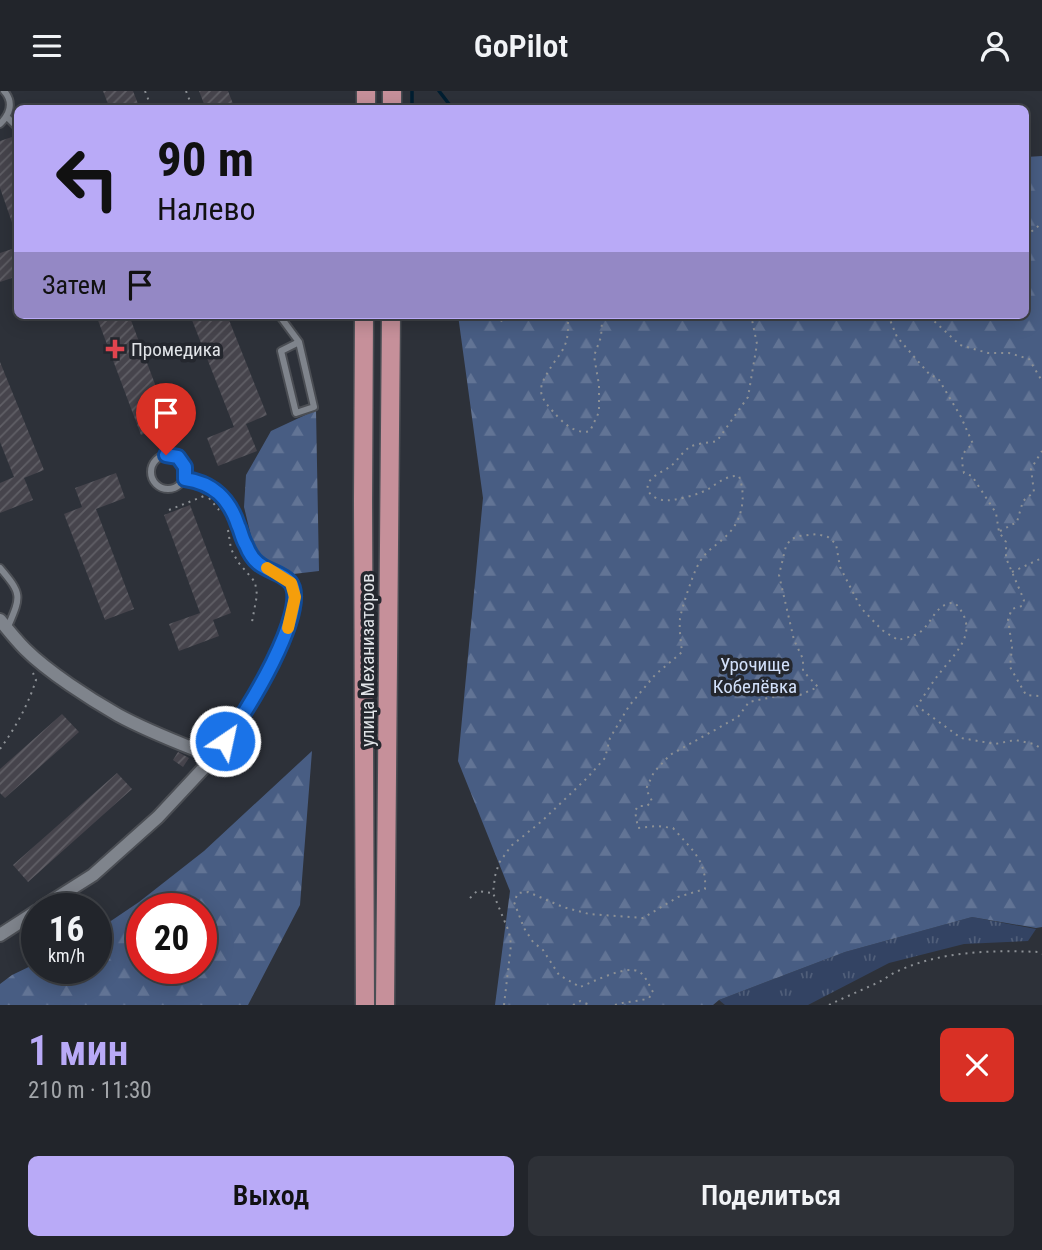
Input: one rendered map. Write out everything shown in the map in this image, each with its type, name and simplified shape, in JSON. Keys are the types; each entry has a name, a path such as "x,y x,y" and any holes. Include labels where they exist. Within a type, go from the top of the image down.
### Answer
{"main road":[{"name":"улица Механизаторов","path":"364,319 365,1005"},
{"name":"улица Механизаторов","path":"385,1005 390,319"}],"street":[{"path":"4,624 26,649 76,688 119,715 214,757 158,817 93,875 65,893"},
{"path":"0,935 21,921"}],"lane":[{"path":"0,124 7,117 10,107 4,91"},
{"path":"7,117 14,124"},
{"path":"282,319 299,342 314,407 296,413 281,351 299,342"},
{"path":"166,455 178,457 185,467 185,479 176,488 164,489 154,483 151,471 155,460 166,455"},
{"path":"185,479 209,486 227,501 246,546 258,563 291,583 295,597 290,623 275,659 237,726 214,757"},
{"path":"0,568 15,586 18,602 4,624"}],"path":[{"path":"568,319 568,335 564,349 541,382 541,392 546,404 565,424 584,433 590,431 599,412 599,385 594,356 603,319"},
{"path":"504,1005 511,944 494,894 499,863 511,846 542,821 605,758 610,738 629,706 655,675 682,652 680,619 696,568 707,551 729,533 740,517 743,503 739,476 732,476 690,496 664,501 652,496 648,484 689,447 717,441 748,397 757,344 752,319"},
{"path":"890,319 897,337 930,375 938,378 973,444 965,450 961,459 964,473 972,476 996,513 999,532 1006,542 1006,558 1024,600 1022,605 1012,609 1008,619 1012,647 1010,667 1026,695 1042,698"},
{"path":"933,319 960,345 988,353 1009,353 1029,359 1042,381"},
{"path":"999,532 1017,522 1023,501 1034,492 1031,468 1042,451"},
{"path":"169,510 206,495 220,511"},
{"path":"227,526 231,549 255,582 257,594 252,622"},
{"path":"615,1005 649,998 653,992 639,971 627,969 580,987 559,975 543,950 524,929 514,902 518,893 528,892 563,907 589,914 643,918 678,897 705,889 706,876 700,860 673,828 638,828 635,811 638,806 647,806 652,801 646,789 654,772 670,755 738,717 749,702 787,694 800,695 817,687 803,671 803,659 794,640 779,575 790,539 817,534 828,537 836,544 840,568 860,608 882,630 898,640 920,632 941,607 955,603 961,609 967,634 962,645 917,706 961,738 995,744 1016,740 1034,744 1042,749"},
{"path":"1012,572 1042,558"},
{"path":"0,749 30,701 36,680 31,669"},
{"path":"470,898 477,891 494,894"},
{"path":"829,1005 898,971 943,957 1013,951 1042,954"},
{"path":"573,1005 580,1001 590,1005"}],"green space":[{"name":"Урочище Кобелёвка","path":"1042,156 1042,927 972,917 845,952 719,1000 713,1005 495,1005 510,891 458,761 483,498 459,319 1029,319 1029,157"},
{"path":"316,410 319,571 285,575 269,566 253,544 244,507 246,475 271,431"},
{"path":"312,751 300,905 248,1005 0,1005 0,984 21,971 21,984 112,984 112,920 126,911 126,984 217,984 217,893 150,893 204,851"},
{"path":"972,917 1036,929 1028,941 964,944 889,963 808,1005 725,1005 719,1000 845,952"}],"building":[{"path":"103,91 133,91 138,105 108,105"},
{"path":"199,91 228,91 233,105 204,105"},
{"path":"12,137 14,143 14,228 0,188 0,141"},
{"path":"14,248 14,277 0,282 0,253"},
{"path":"98,319 131,319 170,424 141,435"},
{"path":"192,319 229,319 267,415 246,424 257,451 218,466 207,438 234,427"},
{"path":"0,362 44,470 24,478 33,500 0,513 0,483 14,477 0,442"},
{"path":"116,473 125,498 96,509 134,609 105,620 64,514 82,507 75,488"},
{"path":"190,505 231,613 213,620 219,636 179,651 169,624 200,613 164,515"},
{"path":"62,714 79,732 5,798 0,793 0,769"},
{"path":"178,752 189,758 183,767 173,760"},
{"path":"117,773 132,789 28,882 13,865"}],"waterway":[{"path":"412,91 412,105"},
{"path":"439,91 451,105"}],"slow traffic":[{"path":"267,568 291,583 295,597 288,628"}],"place":[{"name":"Промедика","path":"115,349"}],"route":[{"path":"166,455 178,457 185,467 185,479 209,486 227,501 246,546 258,563 291,583 295,597 290,623 275,659 237,726 225,741"}]}
